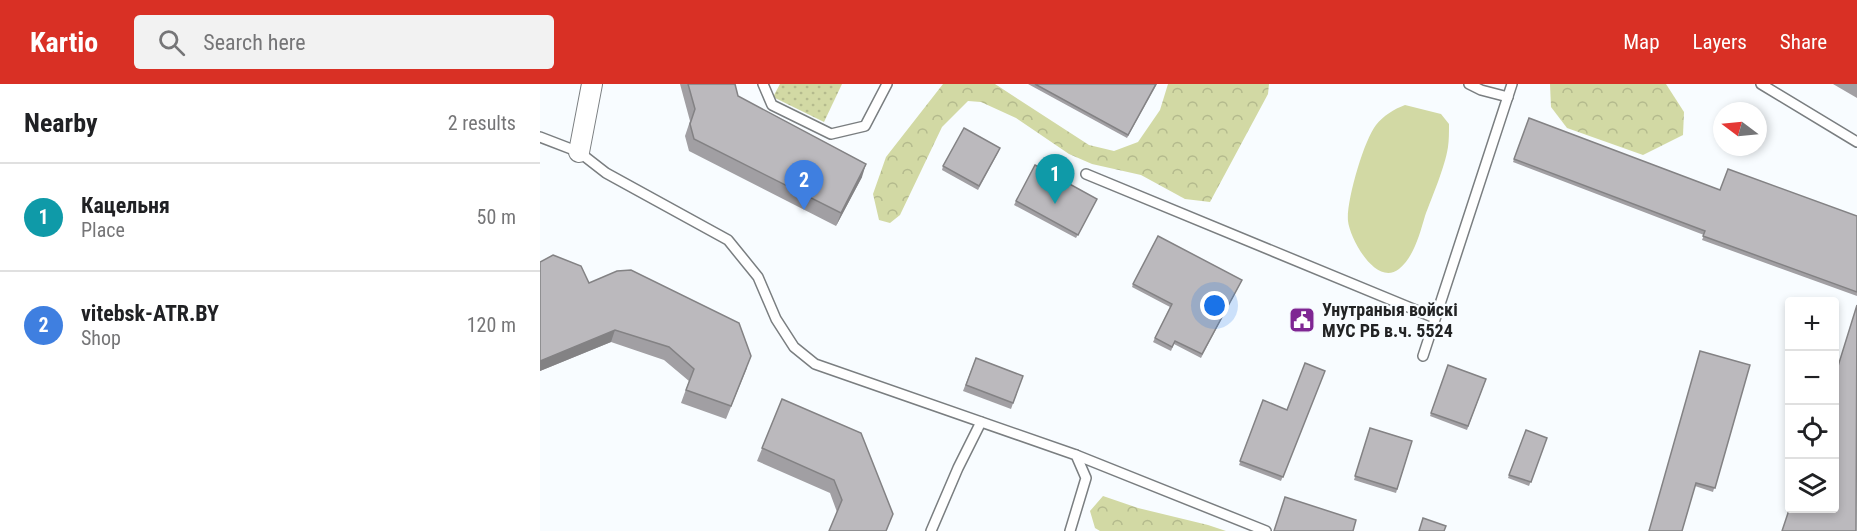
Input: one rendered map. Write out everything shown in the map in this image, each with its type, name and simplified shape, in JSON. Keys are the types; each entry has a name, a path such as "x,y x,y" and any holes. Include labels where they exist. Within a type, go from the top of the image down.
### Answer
{"street":[{"path":"579,152 592,84"}],"lane":[{"path":"763,84 772,105 831,134 865,126 887,84"},
{"path":"1469,84 1508,98"},
{"path":"1423,356 1512,84"},
{"path":"1761,84 1857,142"},
{"path":"540,137 579,152 606,173 728,240 758,278 776,319 794,347 815,364 1076,455 1266,531"},
{"path":"1086,174 1435,318"},
{"path":"931,531 981,422"},
{"path":"1070,531 1086,478 1076,455"}],"green space":[{"path":"780,84 842,84 824,122 773,97"},
{"path":"943,84 995,84 1089,145 1114,151 1138,142 1160,110 1168,84 1269,84 1268,94 1210,202 1185,199 1141,175 1092,164 1069,154 1016,118 981,102 968,101 942,127 900,215 890,223 879,220 873,194 886,157"},
{"path":"1550,84 1666,84 1684,112 1683,135 1643,155 1567,128 1551,107"},
{"path":"1405,105 1441,114 1449,124 1449,142 1441,173 1416,244 1404,264 1390,273 1382,272 1373,266 1359,249 1350,229 1348,212 1357,172 1371,133 1385,116"},
{"path":"1103,496 1138,508 1226,531 1100,531 1095,528 1090,511"}],"building":[{"path":"688,84 735,84 738,96 866,164 841,213 694,139 690,124 695,109"},
{"path":"1035,84 1156,84 1128,135"},
{"path":"1529,118 1720,190 1728,169 1857,216 1857,292 1703,236 1705,231 1514,159"},
{"path":"964,128 1000,148 979,186 943,166"},
{"path":"1035,165 1097,199 1078,235 1016,201"},
{"path":"1158,236 1242,280 1202,354 1175,341 1172,347 1155,338 1172,304 1133,284"},
{"path":"553,255 581,266 589,283 617,271 631,270 739,323 751,356 731,406 686,390 694,369 669,347 615,330 540,361 540,262"},
{"path":"1857,305 1856,531 1782,531 1788,513 1839,513 1839,363"},
{"path":"1700,351 1750,365 1715,488 1696,483 1682,531 1649,531"},
{"path":"976,358 1023,376 1013,403 966,385"},
{"path":"1305,363 1325,371 1283,477 1240,461 1263,400 1287,410"},
{"path":"1448,365 1486,379 1468,426 1431,413"},
{"path":"782,399 861,433 893,514 886,531 829,531 842,500 834,480 762,448"},
{"path":"1370,428 1412,441 1397,489 1355,476"},
{"path":"1526,430 1547,438 1531,482 1509,475"},
{"path":"1285,497 1356,520 1353,531 1274,531"},
{"path":"1423,518 1446,526 1444,531 1419,531"}],"place":[{"name":"Кацельня","path":"1055,204"},
{"name":"vitebsk-ATR.BY","path":"804,210"},
{"name":"Унутраныя войскі МУС РБ в.ч. 5524","path":"1302,320"}]}
